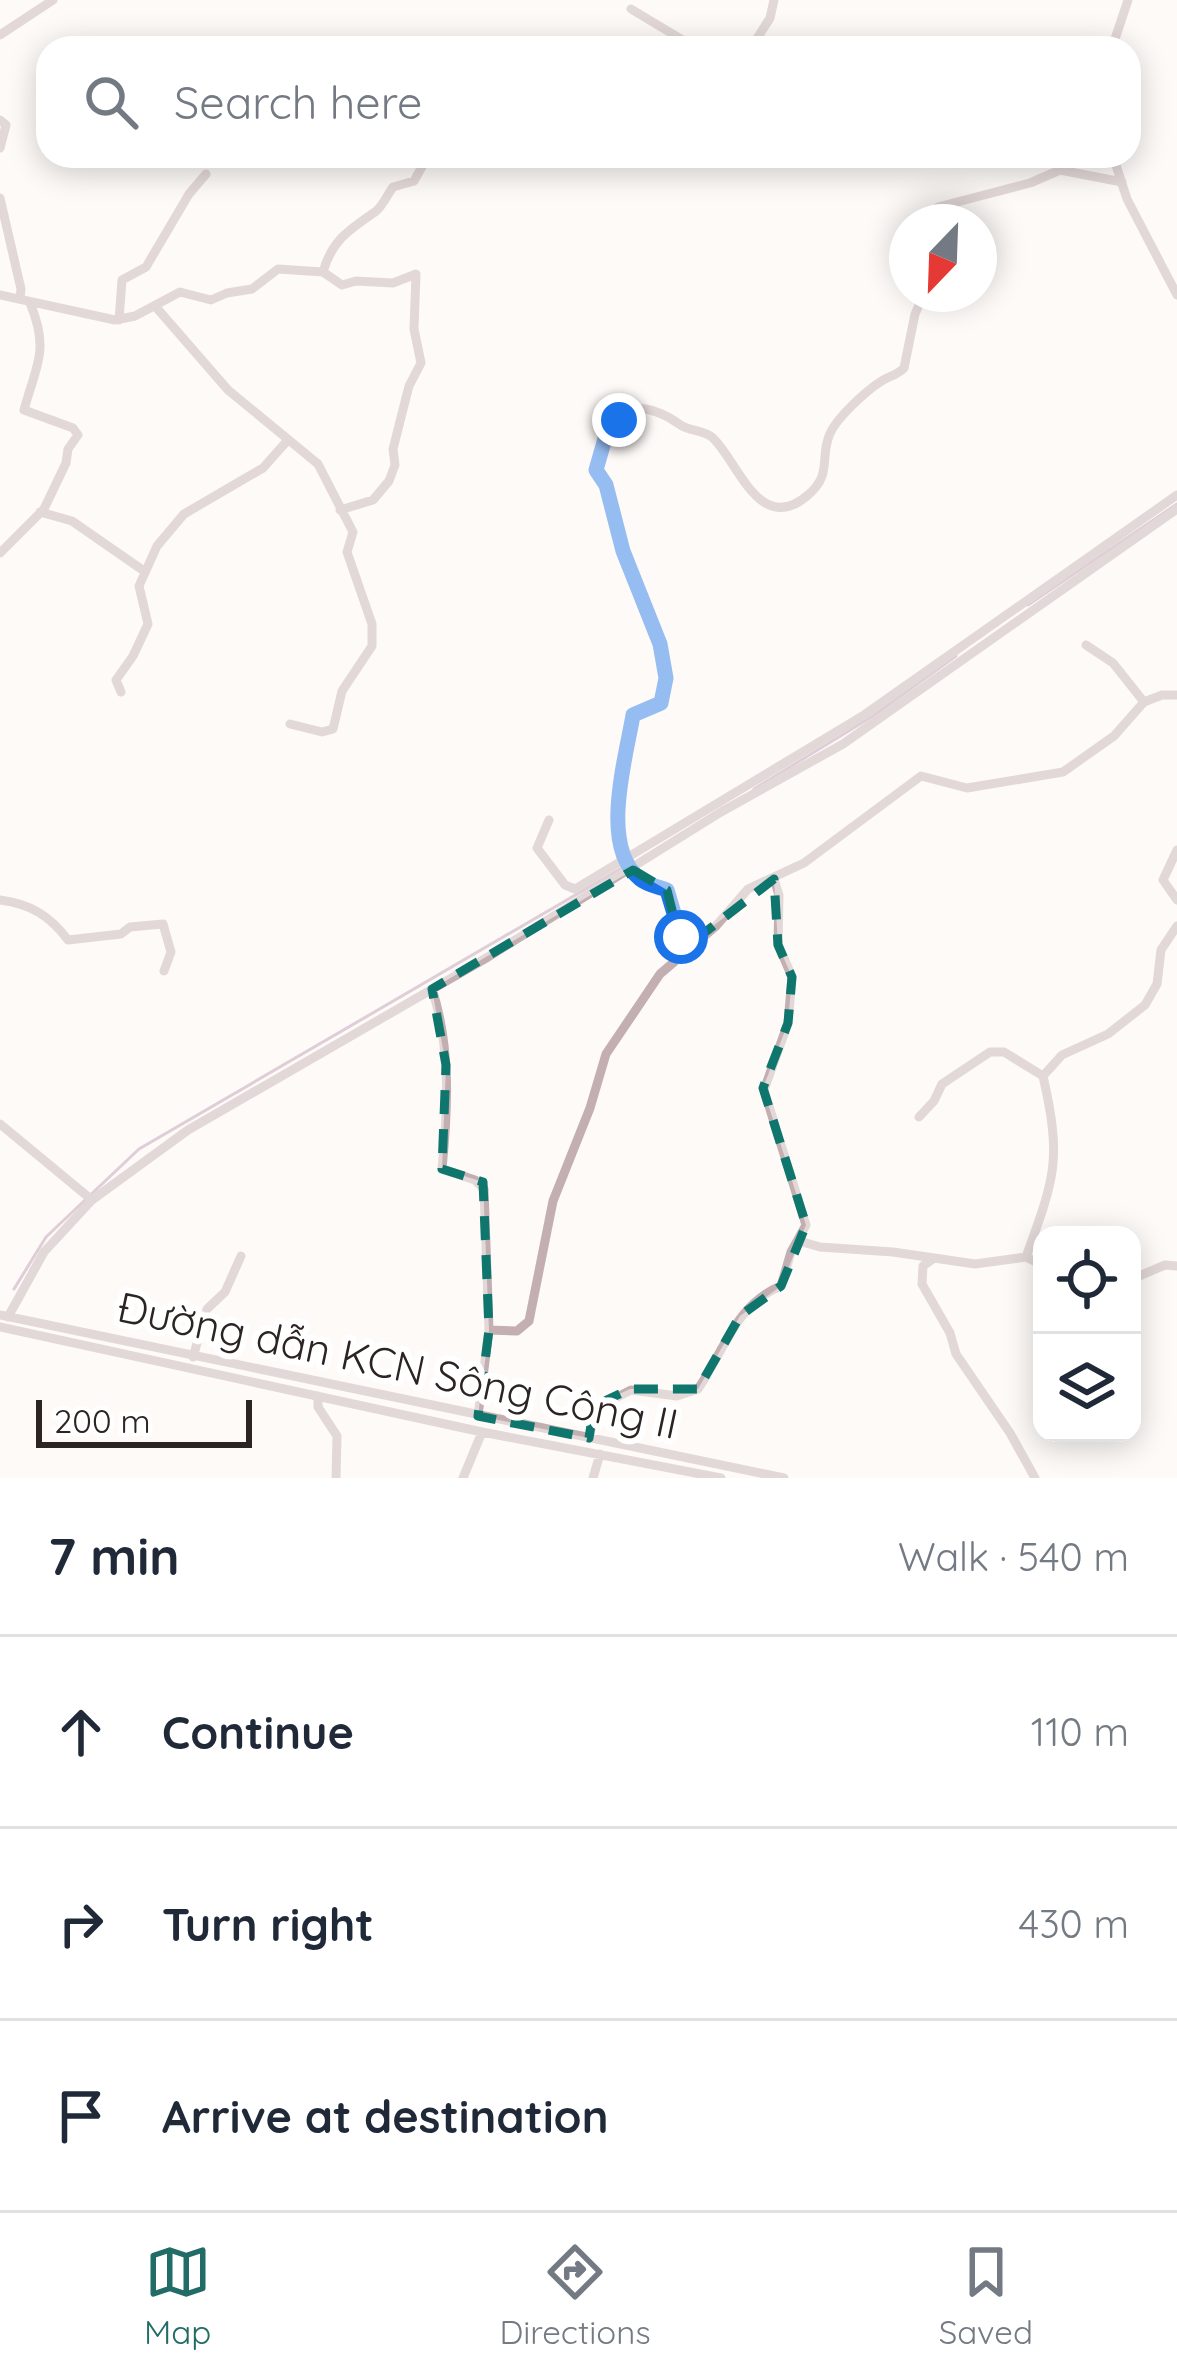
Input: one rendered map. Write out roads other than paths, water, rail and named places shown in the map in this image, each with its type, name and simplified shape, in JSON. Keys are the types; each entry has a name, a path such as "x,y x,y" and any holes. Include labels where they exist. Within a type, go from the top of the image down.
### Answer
{"street":[{"path":"0,35 53,0"},
{"path":"759,36 774,0"},
{"path":"1116,36 1128,0"},
{"path":"631,9 676,36"},
{"path":"0,119 6,125 0,148"},
{"path":"323,272 328,253 348,227 376,211 393,187 414,181 421,168"},
{"path":"1117,168 1127,199 1177,295"},
{"path":"950,204 1030,183 1060,170 1122,182"},
{"path":"119,320 122,280 146,267 206,174"},
{"path":"0,198 24,301 41,335 41,362 24,410 73,428 78,435 40,512 0,553"},
{"path":"0,295 119,320 184,291 211,300 226,292 247,291 278,269 323,272 342,285 393,283 417,275 414,323 421,363 409,386 393,449 394,471 373,500 340,510"},
{"path":"155,306 228,390 318,464 353,532 346,551 372,624 372,646 342,691 333,729 322,732 290,724"},
{"path":"687,948 667,890 643,881 620,842 620,771 634,712 661,703 666,678 660,644 623,551 597,464 609,430 626,411 643,408 673,417 682,427 708,434 759,500 779,506 800,501 825,472 833,429 875,387 904,368 916,312"},
{"path":"121,692 116,680 134,656 148,623 139,592 143,571 157,546 184,514 263,468 287,441"},
{"path":"3,1320 51,1242 88,1196 188,1130 432,989 837,733 1177,495"},
{"path":"549,820 537,848 569,889 629,864 843,744 1177,509"},
{"path":"40,512 72,521 143,571"},
{"path":"1086,646 1113,663 1144,702"},
{"path":"942,658 948,671"},
{"path":"488,1330 517,1331 530,1321 553,1201 606,1054 660,974 716,926 743,893 847,834 921,776 962,788 1063,772 1114,736 1144,702 1177,695"},
{"path":"1177,850 1163,880 1177,900"},
{"path":"589,1438 596,1408 626,1392 677,1396 698,1389 740,1316 760,1295 781,1286 791,1252 806,1225 764,1090 788,1023 792,977 778,944 779,895 774,878"},
{"path":"0,900 34,908 71,940 121,934 130,927 159,922 167,927 171,947 164,971"},
{"path":"1042,1076 1062,1055 1108,1034 1145,1005 1156,984 1161,950 1177,926"},
{"path":"432,989 446,1065 442,1169 475,1180 484,1189 488,1330 478,1416"},
{"path":"919,1117 942,1084 990,1052 1004,1052 1042,1076 1056,1135 1054,1172 1026,1257"},
{"path":"0,1124 88,1196"},
{"path":"799,1241 975,1264 1033,1260"},
{"path":"193,1357 207,1310 225,1292 241,1256"},
{"path":"934,1258 923,1266 922,1285 968,1376 995,1409 1035,1478"},
{"path":"1141,1275 1165,1265 1177,1266"},
{"name":"Đường dẫn KCN Sông Công II","path":"3,1320 193,1357 482,1432 722,1478"},
{"name":"Đường dẫn KCN Sông Công II","path":"3,1320 318,1396 478,1416 784,1478"},
{"path":"318,1396 318,1407 337,1436 336,1478"},
{"path":"463,1478 482,1432"},
{"path":"592,1478 600,1454"}],"waterway":[{"path":"1028,605 1177,504"},
{"path":"754,789 873,716 956,656"},
{"path":"14,1289 46,1237 139,1149 627,865"}]}
